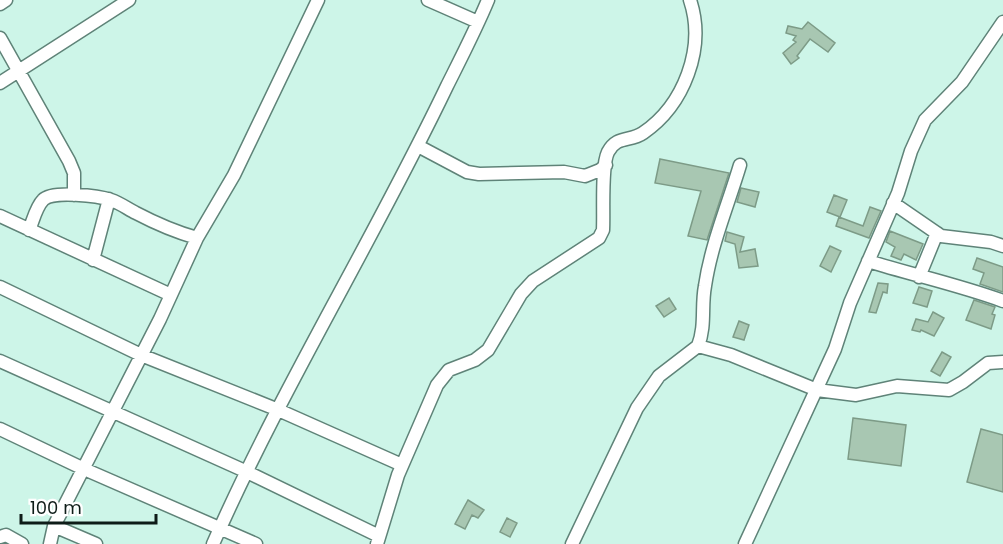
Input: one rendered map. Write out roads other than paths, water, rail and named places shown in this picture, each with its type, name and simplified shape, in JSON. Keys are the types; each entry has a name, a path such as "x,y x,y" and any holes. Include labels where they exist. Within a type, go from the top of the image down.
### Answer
{"street":[{"path":"0,4 6,0"},
{"path":"0,83 129,0"},
{"path":"50,544 84,469 197,238 234,175 318,0"},
{"path":"428,0 478,22"},
{"path":"213,544 245,471 276,409 418,146 488,0"},
{"path":"0,360 245,471 378,540 402,465 436,385 450,370 475,360 488,350 521,294 533,281 599,238 603,230 606,165 609,150 617,141 641,135 667,113 682,87 693,60 696,16 690,0"},
{"path":"745,544 817,390 925,120 962,82 1003,22"},
{"path":"0,38 69,161 74,173 75,195"},
{"path":"418,146 467,172 479,174 564,172 585,176 606,165"},
{"path":"572,544 637,408 659,376 698,346 704,332 705,288 711,257 740,165"},
{"path":"29,230 42,200 48,196 75,195 109,199 181,234 197,238"},
{"path":"93,260 109,199"},
{"path":"893,203 936,233 950,238 991,242 1003,246"},
{"path":"0,216 171,295"},
{"path":"920,277 936,233"},
{"path":"868,261 966,288 1003,301"},
{"path":"0,287 141,355 276,409 402,465"},
{"path":"698,346 731,355 817,390 856,395 897,386 949,390 988,363 1003,362"},
{"path":"0,429 84,469 256,544"},
{"path":"59,528 68,544"},
{"path":"59,528 96,544"},
{"path":"0,537 6,535 22,544"}]}
